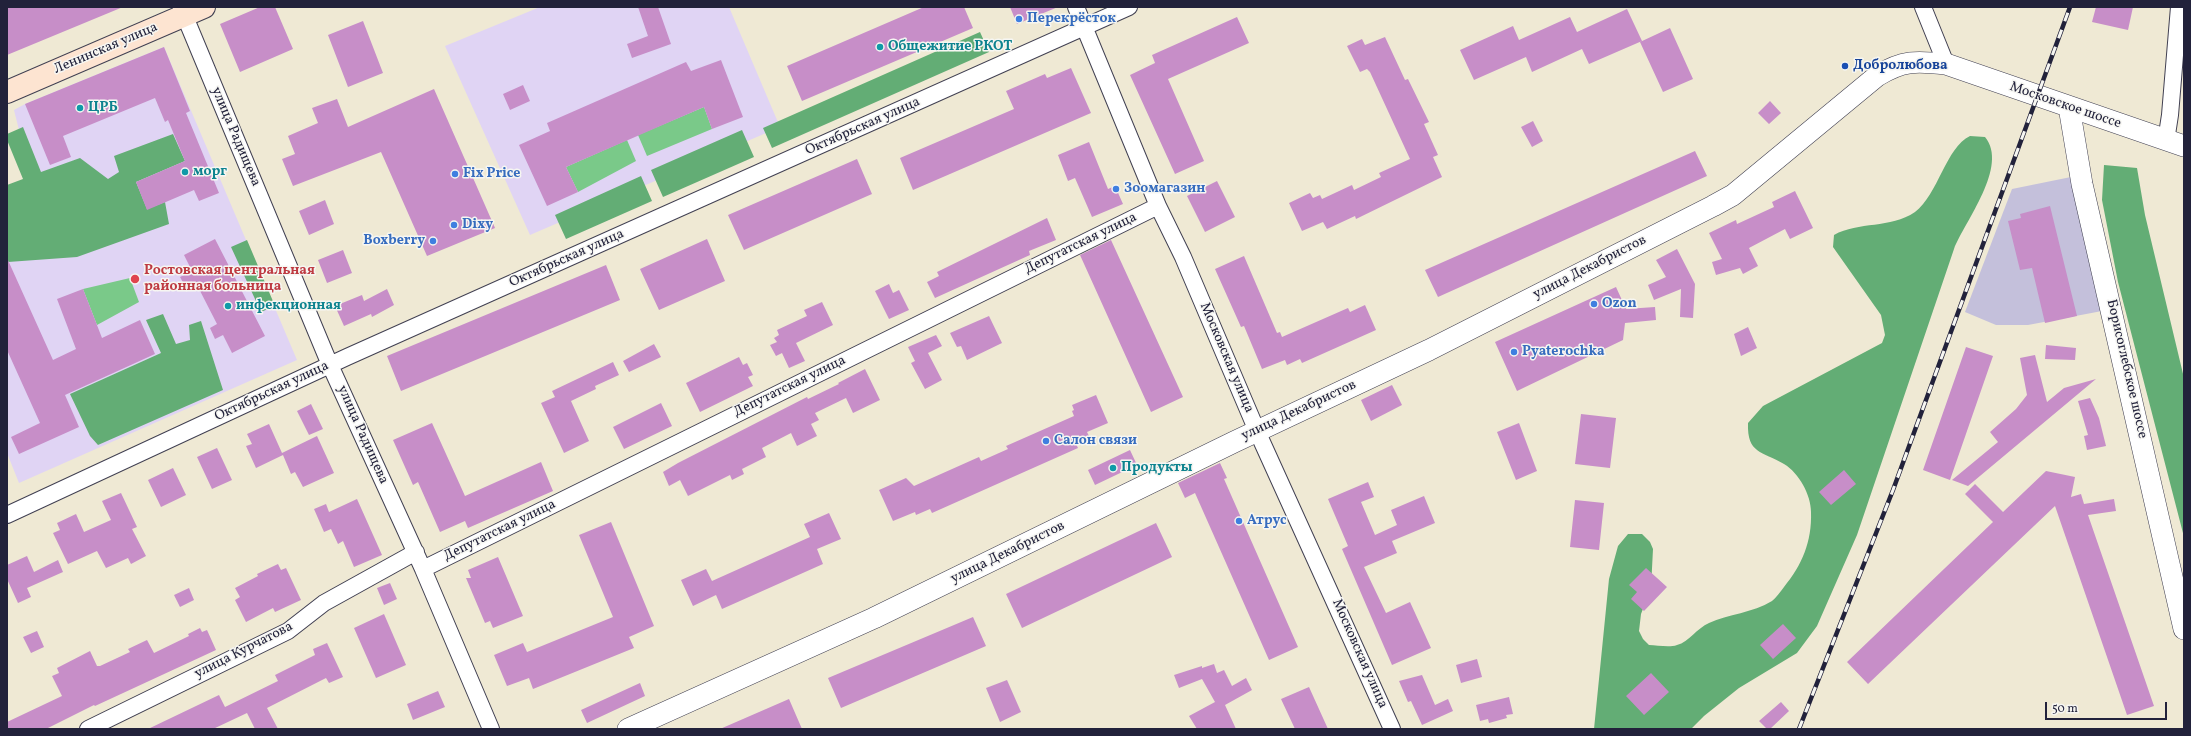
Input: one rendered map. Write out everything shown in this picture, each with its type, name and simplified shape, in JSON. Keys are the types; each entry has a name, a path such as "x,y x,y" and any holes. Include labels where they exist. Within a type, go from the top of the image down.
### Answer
{"main road":[{"name":"Ленинская улица","path":"7,92 183,11 204,7"}],"street":[{"name":"Московская улица","path":"1076,7 1158,206 1183,257 1257,431 1392,729"},
{"name":"Октябрьская улица","path":"7,515 330,365 1129,7"},
{"path":"1923,7 1946,64"},
{"path":"2175,143 2170,115 2179,7"},
{"name":"улица Радищева","path":"183,11 330,365 416,552 491,729"},
{"name":"улица Декабристов","path":"628,729 874,618 1257,431 1429,350 1720,203 1733,195 1877,76 1891,67 1914,61 1946,64"},
{"name":"Московское шоссе","path":"1946,64 2175,143"},
{"name":"Борисоглебское шоссе","path":"2069,107 2082,184 2184,630"},
{"name":"Депутатская улица","path":"423,569 1158,206"},
{"name":"улица Курчатова","path":"88,729 288,631 324,603 416,552"}],"shaded area":[{"path":"540,7 729,7 780,127 530,235 445,46"},
{"name":"Ростовская центральная районная больница","path":"164,47 297,360 19,483 7,453 7,252 45,235 14,110 25,104"},
{"path":"2071,177 2102,311 2028,325 1996,325 1965,312 2012,189"}],"green space":[{"path":"980,32 989,52 772,148 763,128"},
{"path":"704,107 712,129 647,156 638,135"},
{"path":"23,127 41,172 80,158 108,179 119,172 114,156 173,134 185,161 136,182 147,209 165,202 169,224 77,257 8,262 7,185 23,179 7,140 7,134"},
{"path":"742,130 754,157 663,197 651,170"},
{"path":"1970,136 1985,137 1991,149 1992,163 1989,178 1983,193 1954,249 1857,535 1817,626 1797,653 1739,688 1704,716 1691,729 1594,729 1609,579 1618,546 1628,534 1642,534 1650,542 1653,549 1651,588 1641,614 1639,631 1643,639 1649,645 1677,645 1685,641 1709,623 1765,605 1775,598 1796,570 1805,552 1810,533 1811,512 1809,499 1803,485 1795,473 1784,464 1757,450 1753,446 1748,433 1748,423 1763,406 1882,343 1885,335 1881,315 1833,247 1834,235 1854,228 1895,221 1915,212 1930,194 1955,150"},
{"path":"627,140 636,161 578,192 566,167"},
{"path":"2104,165 2137,168 2145,215 2184,378 2184,537 2118,282 2102,200"},
{"path":"641,176 652,201 566,239 555,215"},
{"path":"247,240 275,306 261,312 231,247"},
{"path":"130,278 139,302 97,325 83,289"},
{"path":"163,314 176,344 190,340 189,325 201,321 223,390 98,445 90,436 70,394 161,353 146,320"}],"building":[{"path":"7,7 123,7 7,55"},
{"path":"260,7 275,7 293,49 240,72 220,24"},
{"path":"638,7 658,7 671,44 632,58 627,44 648,36"},
{"name":"Общежитие РКОТ","path":"924,7 964,7 973,28 802,101 787,66"},
{"name":"Перекрёсток","path":"1010,7 1058,7 1017,24"},
{"path":"2096,7 2133,7 2128,30 2092,22"},
{"path":"1627,9 1642,41 1589,64 1582,49 1532,72 1526,57 1474,80 1460,50 1513,26 1519,40 1570,17 1577,32"},
{"path":"1237,17 1249,43 1168,79 1204,161 1175,174 1130,75 1155,63 1152,55"},
{"path":"363,21 383,73 348,87 328,35"},
{"path":"1670,28 1693,79 1663,92 1640,42"},
{"path":"1385,37 1405,80 1408,79 1429,122 1424,124 1438,155 1433,157 1442,177 1356,219 1355,216 1327,229 1323,222 1302,231 1289,203 1310,193 1313,198 1320,195 1322,199 1352,185 1354,190 1381,177 1379,173 1410,159 1370,72 1367,69 1360,72 1347,46 1362,39 1365,45"},
{"name":"ЦРБ","path":"164,47 190,111 186,113 219,193 199,201 194,190 147,210 136,182 185,161 168,120 165,122 155,98 63,136 71,157 50,165 25,104"},
{"path":"721,60 743,117 712,129 704,107 566,167 578,192 547,206 519,145 550,131 547,123 686,62 691,71"},
{"path":"1071,68 1091,113 913,190 900,158 1014,109 1006,91 1045,74 1047,78"},
{"path":"523,85 530,101 510,110 503,94"},
{"path":"434,89 495,228 427,256 381,152 293,186 282,159 295,154 288,136 318,123 312,108 337,99 348,127"},
{"path":"1770,101 1781,113 1769,124 1758,113"},
{"path":"1533,121 1543,141 1532,147 1521,127"},
{"path":"1089,142 1108,189 1115,186 1123,204 1092,217 1075,178 1068,181 1058,155"},
{"path":"1695,151 1707,176 1438,297 1425,270"},
{"path":"857,159 872,194 744,250 728,215"},
{"path":"1217,181 1235,217 1205,232 1187,196"},
{"path":"1795,191 1813,228 1790,239 1785,229 1749,248 1758,266 1743,274 1740,268 1716,275 1712,262 1722,259 1709,233 1736,220 1737,224 1774,207 1772,202"},
{"path":"325,200 334,224 309,235 299,211"},
{"path":"2050,206 2077,316 2045,323 2032,268 2020,270 2008,221 2021,218 2020,214"},
{"path":"1047,218 1056,240 1029,251 1030,255 935,298 927,282 939,276 937,272"},
{"name":"инфекционная","path":"215,239 265,336 232,353 223,335 215,339 210,328 217,324 196,283 186,288 180,277 192,271 184,255"},
{"path":"707,239 725,281 659,310 640,269"},
{"path":"1111,240 1183,397 1151,412 1080,255"},
{"path":"1677,249 1695,284 1693,318 1680,317 1681,289 1654,300 1648,285 1666,277 1656,260"},
{"path":"343,250 352,273 327,283 318,260"},
{"path":"1244,256 1277,333 1280,332 1282,337 1348,308 1350,312 1365,305 1376,330 1302,363 1300,359 1287,365 1285,360 1262,369 1244,326 1241,327 1215,269"},
{"path":"7,258 53,360 76,349 57,299 83,289 102,338 140,320 155,354 65,395 79,427 19,454 11,437 40,423 7,350"},
{"path":"606,265 620,300 401,391 387,356"},
{"path":"889,284 893,293 899,290 909,310 889,319 875,291"},
{"path":"1616,287 1626,309 1655,307 1656,320 1625,323 1623,340 1517,391 1495,342"},
{"path":"387,289 394,305 372,317 371,314 344,326 335,306 362,295 364,301"},
{"path":"822,302 833,325 796,343 805,361 789,368 782,353 776,356 770,345 777,342 774,338 779,335 777,330 807,316 804,310"},
{"path":"989,316 1002,343 967,360 961,346 957,347 950,333"},
{"path":"1748,327 1757,348 1741,356 1734,334"},
{"path":"936,335 942,346 928,353 942,380 925,389 911,363 915,361 908,347"},
{"path":"654,344 661,357 629,372 623,361"},
{"path":"2046,345 2076,348 2075,360 2045,359"},
{"path":"1966,347 1993,356 1950,480 1923,470"},
{"path":"2035,355 2047,402 2064,388 2096,379 1968,486 1952,480 1998,442 1990,432 2016,409 2027,395 2020,358"},
{"path":"739,357 743,365 747,363 753,375 748,377 753,386 700,412 686,383"},
{"path":"613,362 619,375 595,386 596,389 571,401 589,441 564,453 541,403 555,397 552,391"},
{"path":"865,369 880,400 853,413 846,398 815,413 819,420 811,424 817,436 797,446 791,433 762,448 766,457 742,469 744,474 732,480 730,475 688,496 680,480 669,486 663,472 678,463 807,397 808,399 839,384 838,383"},
{"path":"1392,385 1402,405 1371,421 1361,400"},
{"path":"1096,395 1108,423 1087,432 1090,438 1076,444 1078,448 932,513 930,509 916,515 915,512 893,521 879,490 906,478 914,486 979,457 981,461 1008,449 1006,446 1074,416 1072,405"},
{"path":"2090,398 2099,418 2106,446 2087,450 2084,436 2088,435 2078,401"},
{"path":"661,403 672,426 624,449 613,427"},
{"path":"311,404 323,429 309,435 297,411"},
{"path":"1581,414 1616,418 1610,468 1575,464"},
{"path":"432,423 465,496 541,462 553,491 468,528 465,521 440,532 418,482 413,485 393,440"},
{"path":"1519,423 1537,471 1516,480 1497,432"},
{"path":"269,424 282,453 317,436 334,473 303,487 295,472 291,474 283,455 256,468 246,446 252,444 247,434"},
{"path":"217,448 232,480 212,489 197,457"},
{"name":"Продукты","path":"1130,450 1137,465 1095,485 1088,470"},
{"path":"1220,463 1227,478 1224,479 1298,647 1269,660 1195,493 1185,498 1178,483"},
{"path":"173,468 186,495 161,507 148,480"},
{"path":"1844,470 1856,484 1831,505 1819,492"},
{"path":"2046,471 2075,477 2071,497 2081,494 2084,504 2114,499 2116,511 2088,515 2154,706 2127,715 2055,506 1868,684 1847,662 1993,522 1965,494 1975,484 2003,512"},
{"path":"1368,482 1374,497 1361,502 1375,535 1397,525 1391,510 1424,496 1435,523 1392,541 1397,553 1364,567 1386,613 1410,602 1431,648 1392,665 1342,549 1348,546 1328,499"},
{"path":"121,493 137,527 132,529 146,556 131,564 128,558 106,568 97,551 68,564 53,533 60,530 57,523 76,514 84,532 111,520 102,501"},
{"path":"357,499 382,555 354,567 343,541 338,544 331,529 324,532 314,509 326,504 329,512"},
{"path":"1575,500 1604,503 1599,550 1570,547"},
{"path":"829,513 841,539 817,549 823,564 722,609 716,595 693,606 681,580 706,569 712,581 810,537 804,524"},
{"path":"611,522 654,626 629,637 634,648 533,689 529,678 507,686 494,655 523,643 527,652 613,617 579,535"},
{"path":"1156,523 1172,557 1022,628 1006,594"},
{"path":"27,556 34,572 58,560 63,572 27,588 31,597 18,603 7,579 7,565"},
{"path":"498,557 523,616 493,628 490,621 485,623 466,578 471,578 468,570"},
{"path":"278,564 281,570 286,568 301,600 275,612 273,608 246,622 235,600 240,597 235,588 258,576 257,574"},
{"path":"1646,568 1667,587 1644,611 1631,599 1637,592 1629,585"},
{"path":"390,583 397,599 384,605 377,588"},
{"path":"189,588 194,600 180,607 174,595"},
{"path":"384,614 406,665 376,678 354,628"},
{"path":"973,617 986,646 841,708 828,678"},
{"path":"1783,624 1796,638 1773,659 1760,645"},
{"path":"200,628 202,632 207,630 216,650 95,706 94,705 46,729 7,729 7,722 62,696 52,676 59,673 57,668 90,651 97,666 100,666 130,652 128,649 147,640 154,653 189,636 188,634"},
{"path":"37,631 44,647 31,653 23,637"},
{"path":"327,643 343,677 329,683 326,678 267,708 278,729 255,729 247,713 213,729 148,729 219,695 225,707 278,681 275,675 315,655 313,649"},
{"path":"1477,659 1482,677 1461,683 1456,665"},
{"path":"1214,664 1217,673 1224,670 1232,686 1246,678 1252,690 1225,705 1236,729 1197,729 1189,716 1215,702 1202,679 1179,688 1174,675 1202,666 1202,668"},
{"path":"1651,673 1669,692 1644,715 1626,696"},
{"path":"1422,675 1435,705 1448,699 1453,711 1422,725 1411,701 1408,702 1399,681"},
{"path":"1007,680 1021,712 1000,722 986,688"},
{"path":"640,683 645,696 587,723 581,710"},
{"path":"1309,687 1328,729 1295,729 1281,699"},
{"path":"438,691 445,707 413,720 407,704"},
{"path":"1509,697 1513,714 1506,715 1507,718 1489,723 1488,719 1480,721 1476,705"},
{"path":"789,699 802,729 720,729"},
{"path":"1781,702 1789,711 1770,729 1767,729 1759,721"}],"railway":[{"path":"1799,729 1893,490 2070,7"}],"place":[{"name":"Перекрёсток","path":"1019,19"},
{"name":"Общежитие РКОТ","path":"880,47"},
{"name":"Добролюбова","path":"1845,66"},
{"name":"ЦРБ","path":"80,108"},
{"name":"морг","path":"185,172"},
{"name":"Fix Price","path":"455,174"},
{"name":"Зоомагазин","path":"1116,189"},
{"name":"Dixy","path":"454,225"},
{"name":"Boxberry","path":"433,241"},
{"name":"Ростовская центральная районная больница","path":"135,279"},
{"name":"Ozon","path":"1594,304"},
{"name":"инфекционная","path":"228,306"},
{"name":"Pyaterochka","path":"1514,352"},
{"name":"Салон связи","path":"1046,441"},
{"name":"Продукты","path":"1113,468"},
{"name":"Атрус","path":"1239,521"}]}
